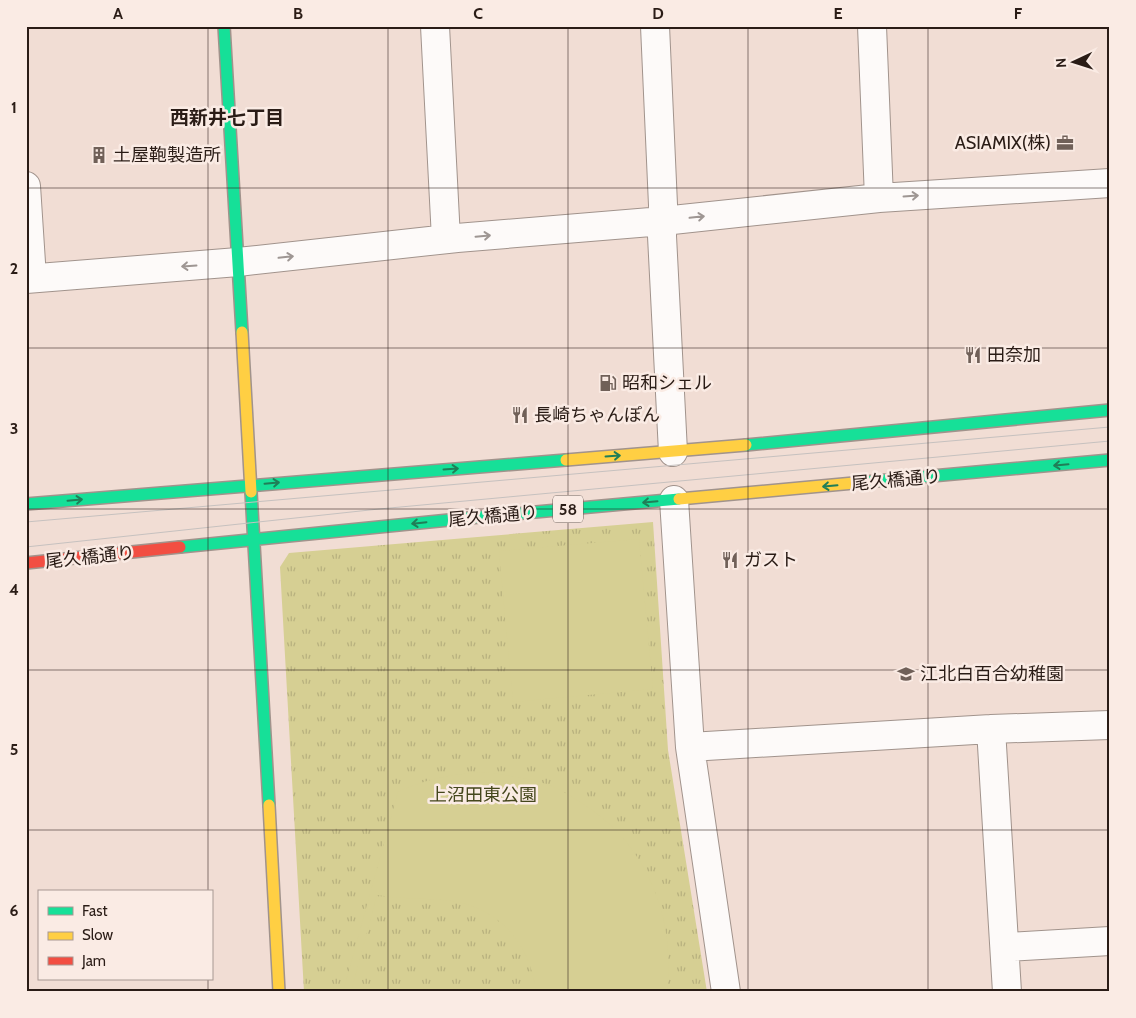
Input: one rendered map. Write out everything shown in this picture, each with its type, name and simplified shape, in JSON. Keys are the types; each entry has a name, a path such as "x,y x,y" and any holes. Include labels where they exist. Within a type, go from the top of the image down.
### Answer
{"main road":[{"path":"224,26 252,485 279,992"},
{"path":"26,504 673,452 1110,410"},
{"name":"尾久橋通り","path":"26,563 469,518 1110,460"}],"street":[{"path":"435,26 446,239"},
{"path":"655,26 662,245 673,452"},
{"path":"872,26 879,198"},
{"path":"26,186 29,278 238,262 446,239 662,221 879,198 1110,183"},
{"path":"674,500 690,747 726,992"},
{"path":"690,747 991,729 1110,725"},
{"path":"991,729 1006,947 1007,992"},
{"path":"1006,947 1110,942"}],"green space":[{"name":"上沼田東公園","path":"653,522 668,750 707,992 304,992 280,567 289,553"},
{"path":"639,539 653,689 513,702 499,551"},
{"path":"482,772 524,778 557,788 603,819 623,838 639,860 652,884 661,909 669,964 667,992 536,992 526,956 518,941 494,917 462,903 377,895 351,992 343,992 398,792 439,778"}],"tram line":[{"path":"26,522 1110,427"},
{"path":"26,547 379,509 1110,441"}],"traffic: fast":[{"path":"224,26 242,332"},
{"path":"746,445 1110,410"},
{"path":"26,504 566,460"},
{"path":"854,483 1110,460"},
{"path":"251,492 269,805"},
{"path":"180,547 679,499"}],"traffic: slow":[{"path":"242,332 251,492"},
{"path":"566,460 746,445"},
{"path":"679,499 854,483"},
{"path":"269,805 279,992"}],"traffic: jam":[{"path":"26,563 180,547"}],"place":[{"name":"ASIAMIX(株)","path":"1065,143"},
{"name":"土屋鞄製造所","path":"99,155"},
{"name":"田奈加","path":"973,355"},
{"name":"昭和シェル","path":"608,383"},
{"name":"長崎ちゃんぽん","path":"520,415"},
{"name":"ガスト","path":"730,560"},
{"name":"江北白百合幼稚園","path":"906,674"}],"district":[{"name":"西新井七丁目","path":"227,117"}]}
